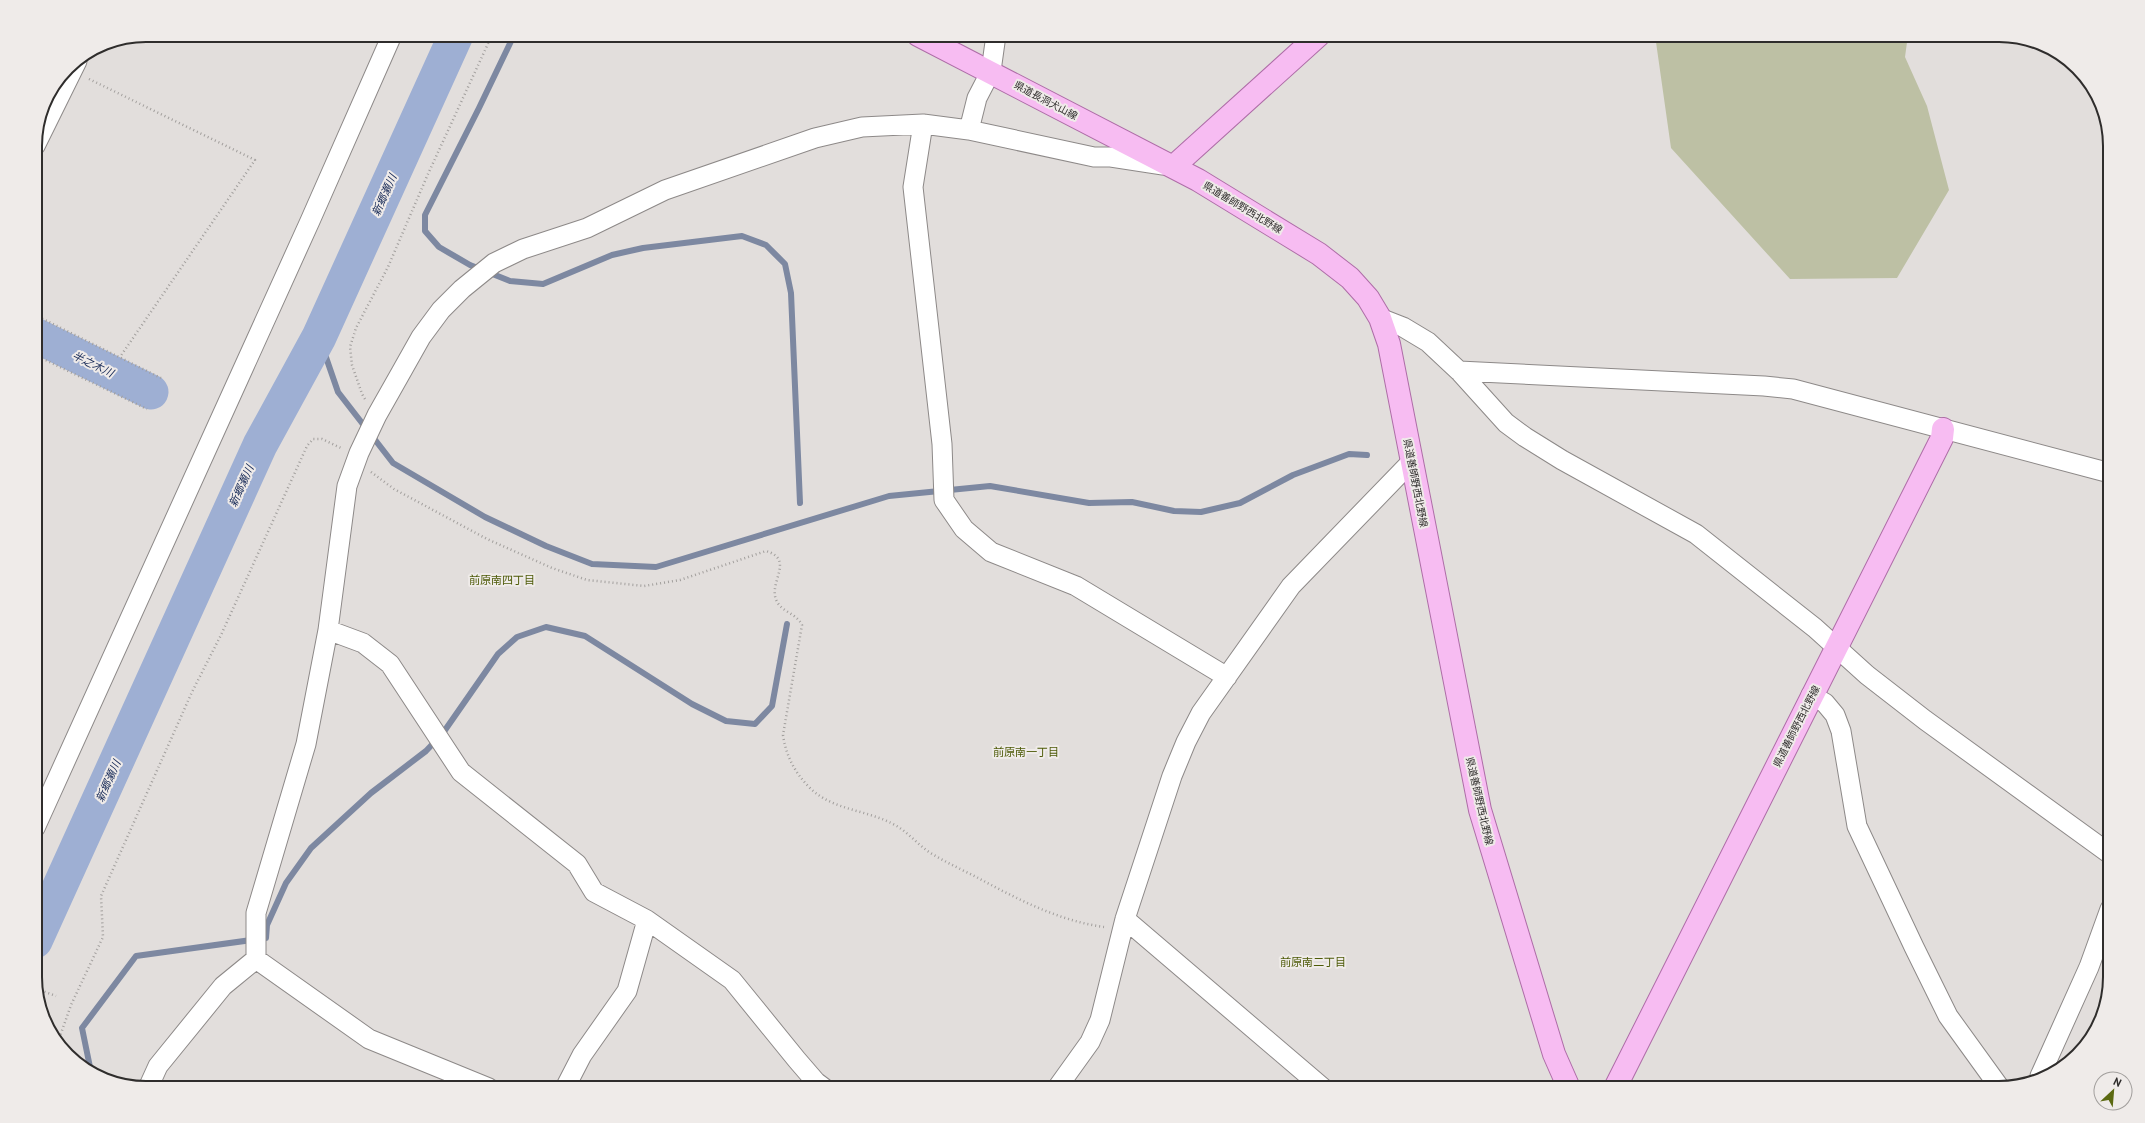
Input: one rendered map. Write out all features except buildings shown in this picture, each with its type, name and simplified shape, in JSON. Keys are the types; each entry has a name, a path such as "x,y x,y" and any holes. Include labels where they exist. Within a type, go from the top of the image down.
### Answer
{"main road":[{"name":"県道長洞犬山線","path":"932,42 991,71 1173,167"},
{"path":"1173,167 1310,42"},
{"name":"県道善師野西北野線","path":"1173,167 1233,200 1320,254 1350,278 1368,298 1380,318 1389,344 1480,810 1511,918 1554,1054 1566,1081"},
{"name":"県道善師野西北野線","path":"1618,1081 1811,695 1942,438 1943,429"}],"street":[{"path":"42,813 310,221 389,42"},
{"path":"969,130 977,98 991,71 995,42"},
{"path":"44,128 72,72"},
{"path":"923,124 913,187 943,465 944,500 964,529 991,552 1076,586 1227,677"},
{"path":"256,959 256,913 306,744 328,630 347,486 358,457 376,419 421,337 441,310 479,274 494,263 523,249 587,228 665,190 815,138 862,127 923,124 969,130 1094,157 1111,157 1173,167"},
{"path":"1380,318 1403,326 1428,342 1459,371 1506,423 1562,460 1696,534 1836,646 1867,675 1925,720 2103,849"},
{"path":"1459,371 1764,386 1793,389 2103,471"},
{"path":"1062,1081 1090,1042 1100,1020 1124,924 1172,776 1186,742 1201,713 1291,586 1411,457"},
{"path":"328,630 363,643 390,664 461,772 577,864 594,892 647,920 732,980 816,1081"},
{"path":"1811,695 1825,703 1835,715 1842,731 1857,826 1914,947 1948,1016 1995,1081"},
{"path":"569,1081 582,1055 627,991 647,920"},
{"path":"1124,924 1315,1081"},
{"path":"2042,1071 2089,967 2103,928"},
{"path":"256,959 369,1039 459,1081"},
{"path":"151,1081 158,1066 223,986 256,959"}],"path":[{"path":"376,419 362,394 352,365 350,347 356,328 388,267 428,174 489,42"},
{"path":"78,67 255,160 120,358"},
{"path":"42,319 161,378"},
{"path":"42,358 147,409"},
{"path":"60,1035 71,1005 103,936 101,896 189,700 221,635 307,446 313,439 322,439 358,457 394,489 440,514 552,568 587,580 644,586 680,580 766,551 775,554 779,559 780,569 775,594 776,603 782,609 799,619 802,625 783,735 786,752 794,768 810,788 822,797 838,805 893,824 933,855 1018,899 1051,913 1090,925 1124,924"},
{"path":"43,991 56,996"}],"green space":[{"path":"1656,42 1907,42 1905,57 1927,106 1949,190 1897,278 1790,279 1671,148"}],"waterway":[{"name":"新郷瀬川","path":"42,926 260,445 319,337 453,42"},
{"path":"511,42 425,215 425,231 439,247 470,265 510,281 543,284 612,255 643,248 742,236 766,245 785,264 791,293 800,503"},
{"path":"319,337 338,392 393,463 485,517 546,546 592,564 656,567 889,496 990,486 1089,503 1132,502 1174,511 1201,512 1240,503 1293,475 1349,454 1367,455"},
{"name":"半之木川","path":"42,338 151,392"},
{"path":"89,1064 82,1028 136,956 266,938 267,925 286,883 311,848 371,793 426,751 443,733 498,654 517,637 546,627 585,636 692,704 726,721 755,724 772,706 787,624"}],"district":[{"name":"前原南四丁目","path":"502,580"},
{"name":"前原南一丁目","path":"1026,752"},
{"name":"前原南二丁目","path":"1313,962"}]}
